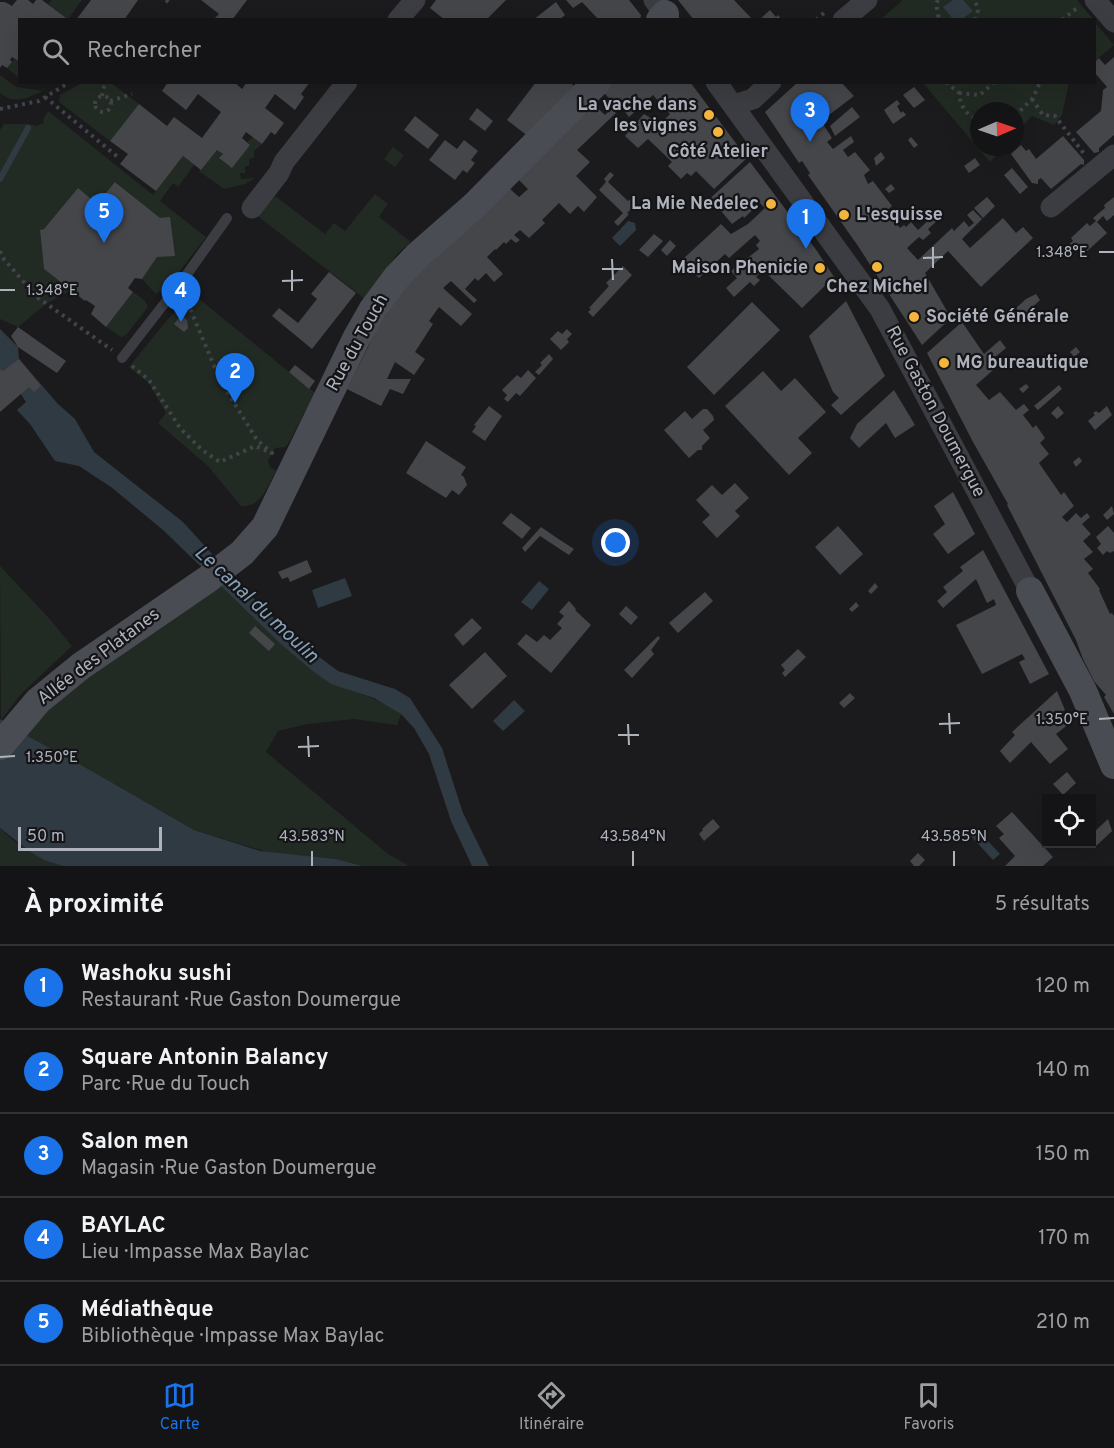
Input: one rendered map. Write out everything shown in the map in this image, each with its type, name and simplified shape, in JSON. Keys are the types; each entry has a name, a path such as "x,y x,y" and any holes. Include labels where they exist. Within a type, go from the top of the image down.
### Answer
{"street":[{"path":"400,18 415,0"},
{"path":"845,18 867,0"},
{"path":"1087,3 1114,22"},
{"path":"252,208 279,173 284,162 345,84"},
{"name":"Rue du Touch","path":"218,571 242,553 265,526 356,339 373,309 396,278 418,255 474,206 595,84"},
{"name":"Rue Gaston Doumergue","path":"717,84 880,309 1083,691 1114,765"},
{"path":"733,105 753,99 769,84"},
{"path":"1051,207 1114,155"},
{"name":"Allée des Platanes","path":"8,735 38,701 81,666 218,571"}],"lane":[{"path":"122,358 227,218"}],"path":[{"path":"938,0 936,4 939,18"},
{"path":"975,0 978,10 976,18"},
{"path":"1065,18 1087,3"},
{"path":"0,109 39,101 67,84"},
{"path":"102,96 105,84"},
{"path":"948,84 959,93 980,96 992,84"},
{"path":"1024,107 1032,99 1039,84"},
{"path":"959,93 961,106 970,116"},
{"path":"110,101 132,94"},
{"path":"102,96 107,97 110,101 110,109 99,112 95,108 95,103 97,98 102,96"},
{"path":"45,97 119,158"},
{"path":"1032,99 1043,115 1055,116 1096,169"},
{"path":"0,251 2,257 37,297 149,380 180,428 202,450 220,462 255,446 272,453 256,440 220,381 186,302 185,277"}],"shaded area":[{"path":"52,0 82,0 69,18 48,4"},
{"path":"903,0 1077,0 1092,18 882,18"},
{"path":"1096,24 1114,45 1096,60"},
{"path":"14,59 18,61 18,77 7,68"},
{"path":"0,75 16,87 43,91 26,98 5,97 0,93"},
{"path":"80,84 112,84 139,104 110,141 59,102 60,95"},
{"path":"924,84 1069,84 1062,115 1054,125 1032,116 1024,124 1024,102 970,102 970,138"},
{"path":"48,111 153,195 183,156 194,165 178,187 173,183 160,201 206,237 168,286 156,294 142,279 157,257 161,257 156,219 159,218 116,182 97,204 78,189 40,231 44,269 71,290 46,304 18,327 0,319 0,130 4,124 36,126 44,123 43,120"},
{"path":"253,137 262,144 254,151 254,158 249,159 249,166 245,166 245,173 240,173 241,179 255,178 245,184 224,189 199,171 217,150 223,154 220,159 229,166 250,145 247,142"},
{"path":"393,147 404,155 395,167 384,159"},
{"path":"985,156 996,156 990,162"},
{"path":"375,194 388,204 379,217 411,242 398,253 365,299 255,214 275,196 325,234 334,223 345,231"},
{"path":"133,292 145,301 148,307 126,335 121,337 106,327"},
{"path":"193,294 315,393 288,444 285,447 275,448 268,461 270,467 276,471 266,490 254,504 248,506 241,506 208,466 158,423 166,413 149,383 129,367 168,319"},
{"path":"0,566 72,646 21,694 1,720"},
{"path":"218,582 314,672 335,684 391,707 401,714 397,725 354,719 307,724 278,731 266,752 388,854 409,866 363,866 336,859 267,852 194,830 24,734 42,707"},
{"path":"0,828 29,851 63,866 0,866"}],"water":[{"path":"953,0 963,0 973,11 963,18 952,18 943,7"},
{"path":"628,221 635,223 636,230 620,246 612,238"},
{"name":"Le canal du moulin","path":"0,329 18,347 19,359 58,404 75,419 94,452 183,522 243,588 295,639 338,671 395,689 410,698 442,748 463,813 489,866 472,866 451,821 429,754 414,728 401,714 374,698 331,684 314,672 282,645 163,530 111,487 79,466 55,461 30,424 17,410 26,402 12,381 0,369"},
{"path":"345,578 352,596 318,608 312,590"},
{"path":"539,581 549,589 532,610 521,602"},
{"path":"514,700 525,711 503,731 493,721"},
{"path":"0,719 194,830 260,851 336,859 363,866 63,866 44,860 0,828"},
{"path":"977,829 1000,854 993,860 970,835"}],"building":[{"path":"17,0 28,0 33,4 36,0 42,0 66,18 18,18 18,61 12,57 10,60 12,62 7,68 2,65 0,68 0,2 12,6"},
{"path":"91,0 138,0 125,18 78,18"},
{"path":"201,0 247,0 234,18 215,18 219,14"},
{"path":"436,0 506,0 488,18 442,18 430,8"},
{"path":"566,0 629,0 641,15 640,18 597,18 582,2 573,8"},
{"path":"678,0 734,0 751,18 692,18"},
{"path":"556,2 565,15 561,18 536,18"},
{"path":"770,10 776,17 778,15 780,18 761,18"},
{"path":"1114,57 1114,135 1099,148 1099,152 1094,153 1076,132 1101,111 1103,90 1107,87 1096,74 1096,61 1099,58 1105,65"},
{"path":"167,84 236,84 242,89 246,84 308,84 301,94 304,97 295,110 275,94 265,108 284,123 275,135 271,132 262,144 246,132 242,138 250,145 232,168 219,158 223,154 217,150 201,170 183,156 156,191 120,164 128,154 110,141 139,104 167,126 174,117 202,138 221,112 198,94 186,110 162,91"},
{"path":"534,84 572,84 577,88 529,137 507,120"},
{"path":"608,84 692,84 747,158 714,189 696,171 691,176 687,173 681,179 668,166 672,162 648,139 638,148 625,136 644,114 660,124 670,114 653,95 629,117 602,91"},
{"path":"796,84 843,84 854,96 821,121 832,138 827,142 833,149 851,136 854,142 843,150 848,157 855,152 870,170 864,175 868,184 873,181 892,206 885,212 890,220 892,218 900,228 904,225 906,227 911,222 918,230 934,215 939,219 928,229 931,233 923,240 919,237 907,248 918,260 952,228 954,231 964,221 969,227 974,223 967,215 973,210 982,219 962,239 970,248 1003,218 1016,233 1023,227 1033,238 981,287 948,251 925,273 951,318 922,345 858,246 808,175 810,173 802,161 799,163 765,112"},
{"path":"914,87 925,100 914,108 903,95"},
{"path":"897,100 901,113 903,111 906,115 893,124 884,110"},
{"path":"591,102 605,115 611,109 616,113 577,150 590,162 576,176 597,197 584,212 578,206 570,214 559,203 542,220 545,223 529,238 520,230 514,235 520,240 516,243 511,239 495,249 487,257 503,274 494,282 486,273 478,281 475,278 465,289 477,300 474,303 451,281 443,288 472,314 461,326 439,307 429,321 433,324 415,352 425,359 414,375 395,362 387,379 411,379 403,394 390,389 381,406 347,389 375,333 401,289 508,187 519,197 528,189 516,177"},
{"path":"852,107 860,117 835,136 830,126"},
{"path":"477,108 493,121 485,131 469,119"},
{"path":"415,116 439,135 428,149 404,130"},
{"path":"1063,136 1084,160 1084,165 1081,164 1051,189 1041,178 1038,184 1032,183 1012,156 1024,156 1024,149 1026,151 1029,149 1036,159"},
{"path":"911,137 918,145 914,148 908,140"},
{"path":"445,140 457,149 464,140 478,151 471,160 475,163 467,173 463,170 455,180 429,160"},
{"path":"881,152 885,158 876,166 874,158"},
{"path":"975,158 980,165 969,173 964,166"},
{"path":"750,162 834,277 802,308 763,270 756,277 760,280 754,286 750,282 734,297 726,288 737,278 731,271 759,249 756,245 760,241 755,235 729,258 725,254 699,278 693,272 690,275 688,265 683,259 721,224 731,234 748,224 765,208 760,203 744,218 743,216 732,224 716,205 711,210 705,203"},
{"path":"1012,168 1028,187 1020,194 1004,175"},
{"path":"610,172 614,175 608,182 628,201 632,198 635,200 631,204 634,206 627,213 629,214 618,226 614,222 623,213 599,190 606,182 604,179"},
{"path":"115,182 160,218 170,217 175,256 157,257 142,279 135,278 128,288 133,292 106,327 91,314 95,306 85,301 44,269 40,230 44,229 78,188 97,204"},
{"path":"891,184 895,189 889,193 885,189"},
{"path":"987,197 995,206 983,218 974,208"},
{"path":"1114,197 1114,215 1107,221 1103,216 1097,222 1093,218"},
{"path":"1096,221 1107,233 1085,253 1078,247 1073,251 1068,245 1073,241 1071,238 1087,223 1090,226"},
{"path":"654,234 663,241 648,257 639,250"},
{"path":"670,240 676,246 667,256 661,250"},
{"path":"623,266 632,275 593,317 588,312 591,309 589,308 609,286 606,283"},
{"path":"329,272 356,293 312,349 272,316 279,308 298,323 317,299 311,294"},
{"path":"1036,294 1040,300 1023,316 1016,308"},
{"path":"846,301 885,376 841,415 831,405 839,398 833,392 809,336"},
{"path":"752,302 780,330 714,395 687,367"},
{"path":"181,315 187,320 188,328 184,332 174,324"},
{"path":"962,322 984,354 1000,340 1006,348 994,358 999,365 976,385 989,400 1000,392 1016,410 1024,404 1029,410 1023,415 1033,428 1036,425 1045,438 1040,443 1049,454 1039,463 1061,495 1064,492 1074,506 1062,517 1067,522 1076,513 1081,518 1087,513 1090,517 1082,524 1091,534 1083,541 1093,552 1084,559 1093,569 1088,573 1100,589 1110,614 1114,616 1114,714 1104,697 1106,695 1094,681 1008,504 927,353"},
{"path":"18,327 66,361 57,373 18,347 11,336"},
{"path":"567,329 572,334 567,339 569,342 561,350 550,339 558,331 562,334"},
{"path":"1076,347 1080,352 1074,357 1070,352"},
{"path":"549,354 553,359 539,375 535,372"},
{"path":"19,359 41,386 34,392 29,387 0,412 0,369 3,371"},
{"path":"295,365 315,381 309,389 289,372"},
{"path":"528,370 536,378 520,396 516,393 508,402 504,399 507,395 502,390 517,375 521,378"},
{"path":"763,371 781,391 795,378 826,412 798,438 812,453 789,475 725,406"},
{"path":"1026,384 1029,387 1023,393 1019,389"},
{"path":"1059,385 1062,389 1038,410 1034,406"},
{"path":"894,390 915,425 895,438 886,423 859,448 850,438 857,424"},
{"path":"489,406 502,416 485,441 472,432 476,426 474,425"},
{"path":"1058,406 1064,413 1057,419 1051,413"},
{"path":"1107,406 1112,415 1095,430 1088,421 1095,415 1093,413 1096,411 1099,413"},
{"path":"703,409 707,409 714,420 703,430 710,438 702,446 702,450 698,450 689,458 664,430 685,411 692,419"},
{"path":"426,441 466,467 461,475 467,485 459,495 452,490 446,498 406,473"},
{"path":"1079,457 1082,461 1076,467 1073,462"},
{"path":"735,483 749,498 735,511 740,516 717,538 702,522 710,515 696,500 712,485 722,495"},
{"path":"953,492 975,534 948,554 933,534 945,524 934,506"},
{"path":"1112,506 1114,514 1107,520 1103,515"},
{"path":"511,513 531,528 522,539 502,523"},
{"path":"838,526 863,554 840,575 815,547"},
{"path":"1108,526 1114,533 1114,552 1107,551 1103,555 1097,548 1101,544 1096,537"},
{"path":"541,527 574,549 569,555 540,536 525,552 522,548"},
{"path":"983,550 1049,674 1030,684 1019,662 1025,659 1022,654 982,674 956,625 996,605 994,599 987,603 976,579 943,608 937,601 947,592 943,587 963,571 960,567"},
{"path":"307,560 312,572 290,582 288,577 282,579 278,572"},
{"path":"875,583 878,587 871,594 868,591"},
{"path":"705,592 713,601 678,633 669,623"},
{"path":"569,601 591,625 551,673 517,644 526,634 537,642 544,635 550,640 562,628 557,624 564,616 559,612"},
{"path":"856,602 859,606 852,612 849,609"},
{"path":"626,606 638,617 631,625 619,614"},
{"path":"472,618 482,628 463,646 454,635"},
{"path":"255,626 275,644 269,651 249,633"},
{"path":"658,636 660,638 651,650 654,654 632,678 624,670"},
{"path":"798,649 806,657 785,677 782,673 785,670 781,665"},
{"path":"485,652 507,676 472,709 449,685"},
{"path":"1057,691 1065,710 1063,711 1070,723 1056,734 1068,749 1050,764 1031,742 1010,763 1000,751 1015,735 1012,732"},
{"path":"850,693 855,698 844,708 839,703"},
{"path":"1067,772 1076,783 1064,794 1053,784"},
{"path":"1012,812 1042,845 1042,848 1053,857 1043,866 1005,866 1015,856 999,838 1004,834 996,826"},
{"path":"713,819 720,827 704,841 699,834"},
{"path":"1108,819 1112,831 1096,846 1096,830"},
{"path":"918,853 925,860 919,866 914,866 910,861"}],"waterway":[{"path":"0,179 28,128"}],"place":[{"name":"La vache dans les vignes","path":"709,115"},
{"name":"Côté Atelier","path":"718,132"},
{"name":"Salon men","path":"810,142"},
{"name":"La Mie Nedelec","path":"771,204"},
{"name":"L'esquisse","path":"844,215"},
{"name":"Médiathèque","path":"104,243"},
{"name":"Washoku sushi","path":"806,249"},
{"name":"Chez Michel","path":"877,267"},
{"name":"Maison Phenicie","path":"820,268"},
{"name":"Société Générale","path":"914,317"},
{"name":"BAYLAC","path":"181,322"},
{"name":"MG bureautique","path":"944,363"},
{"name":"Square Antonin Balancy","path":"235,403"}]}
